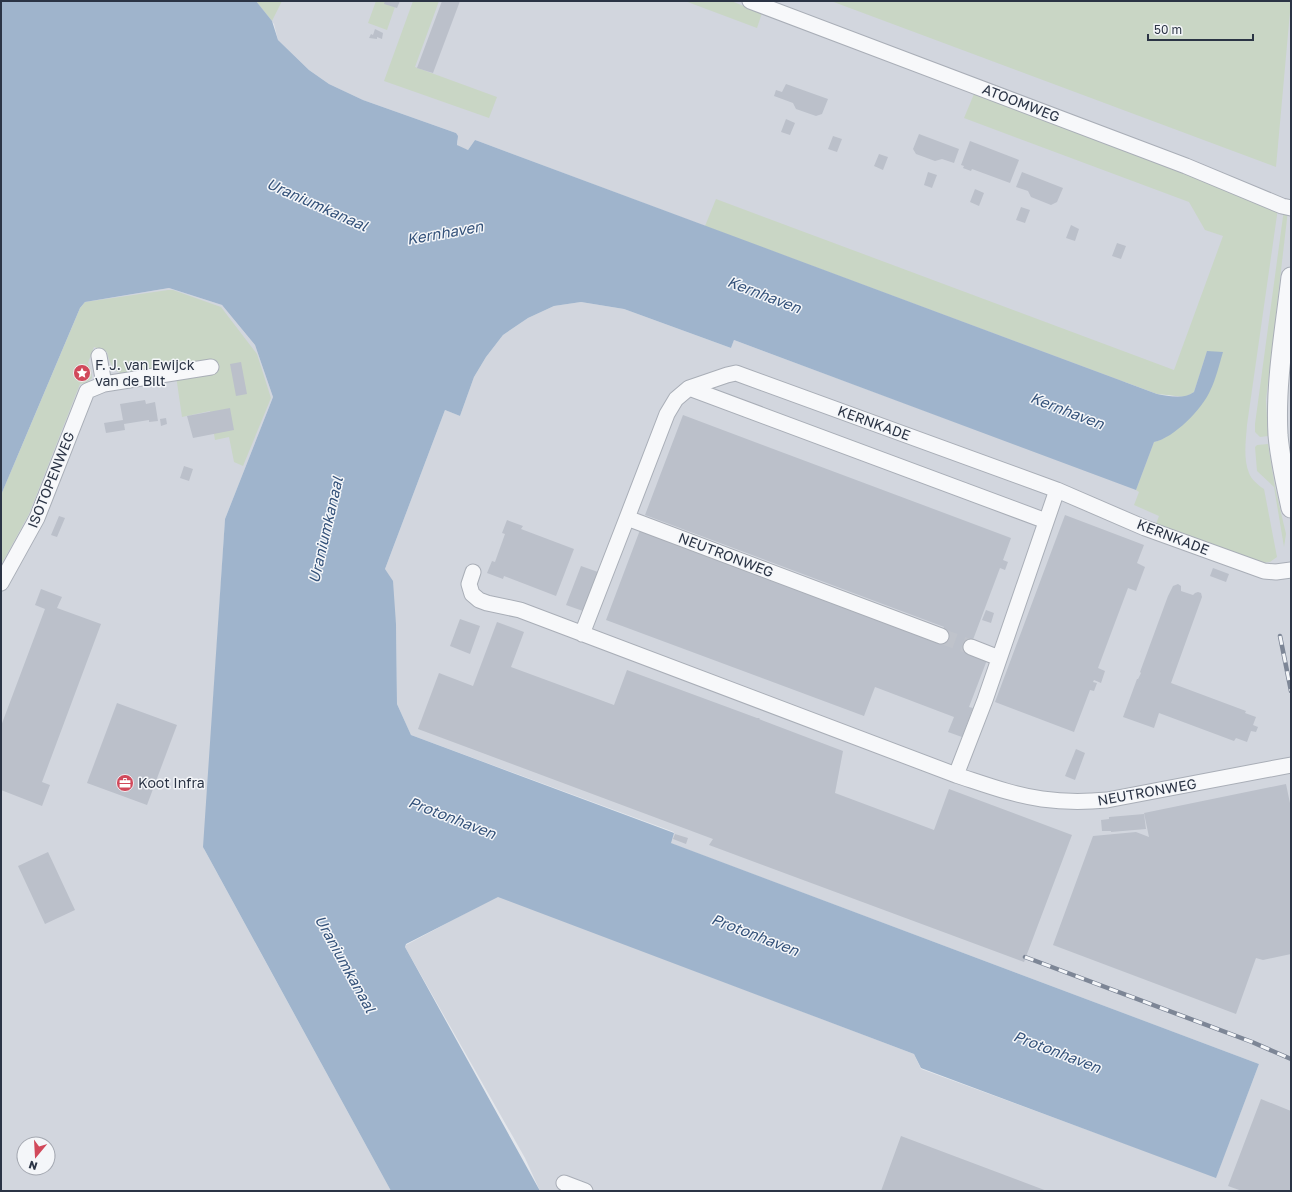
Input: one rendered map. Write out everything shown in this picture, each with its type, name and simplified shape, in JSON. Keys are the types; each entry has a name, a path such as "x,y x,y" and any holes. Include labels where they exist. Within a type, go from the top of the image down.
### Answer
{"street":[{"name":"ATOOMWEG","path":"750,1 1186,166 1282,206 1291,208"},
{"path":"1291,277 1277,408 1285,433 1281,461 1291,508"},
{"path":"99,356 104,384"},
{"name":"ISOTOPENWEG","path":"1,583 37,518 87,392 104,384 211,367"},
{"name":"KERNKADE","path":"627,518 667,414 676,399 689,388 736,373 1057,490 1146,528 1264,571 1276,572 1291,570"},
{"path":"689,388 1046,521"},
{"path":"956,775 999,658 1057,490"},
{"path":"582,634 627,518"},
{"name":"NEUTRONWEG","path":"627,518 940,636"},
{"name":"NEUTRONWEG","path":"474,572 469,584 472,594 487,604 520,610 956,775 997,789 1042,799 1084,802 1113,800 1291,765"},
{"path":"971,647 999,658"},
{"path":"564,1183 585,1191"}],"shaded area":[{"path":"256,1 1291,1 1291,1191 540,1191 525,1158 405,947 406,945 498,896 914,1054 921,1069 1216,1177 1259,1064 670,843 674,832 411,735 397,704 396,624 385,569 445,410 460,416 474,377 486,357 503,335 528,318 554,306 581,302 624,309 731,348 734,340 974,429 1194,392 1120,381 478,141 475,140 468,150 459,147 457,145 458,141 456,133 363,100 329,84 309,70 278,40 274,24"},
{"path":"169,288 222,305 255,345 273,397 225,519 204,849 391,1191 1,1191 1,495 85,302"}],"green space":[{"path":"256,1 282,1 272,21"},
{"path":"376,1 397,1 387,30 368,23"},
{"path":"413,1 439,1 415,67 497,97 489,118 384,81"},
{"path":"685,1 731,1 762,13 757,28"},
{"path":"831,1 1291,1 1276,167 890,23"},
{"path":"974,94 1175,168 1278,208 1247,425 1245,449 1247,467 1250,475 1255,482 1264,489 1277,557 1270,562 1262,563 1156,524 1159,516 1134,505 1139,492 1136,490 1154,442 1166,437 1200,406 1207,351 1194,392 1185,397 1157,394 705,226 716,199 1174,370 1223,236 1205,230 1189,202 964,118"},
{"path":"1284,209 1288,210 1266,400 1268,436 1260,437 1255,432 1255,424"},
{"path":"173,290 221,307 257,354 271,398 243,466 234,462 229,437 215,440 210,411 182,417 175,369 125,375 121,374 115,369 109,360 107,352 94,347 88,363 92,378 86,383 80,384 29,514 1,565 1,495 80,308 85,302"},
{"path":"1268,444 1275,487 1286,534 1284,547 1274,487 1257,471 1255,447 1257,445"}],"water":[{"path":"1,1 256,1 272,21 278,40 309,70 329,84 363,100 456,133 458,136 457,145 468,150 475,140 478,141 1157,394 1181,397 1194,392 1207,351 1223,352 1216,377 1201,406 1178,429 1170,435 1154,442 1136,490 734,340 731,348 624,309 581,302 554,306 528,318 503,335 486,357 474,377 460,416 445,410 385,569 393,581 396,624 397,704 411,735 674,833 671,843 1259,1064 1216,1178 921,1068 914,1054 498,897 406,944 405,947 540,1191 391,1191 203,847 225,519 273,397 255,345 222,305 169,288 85,302 80,308 1,495"}],"building":[{"path":"385,1 400,1 397,8 384,4"},
{"path":"442,1 460,1 433,73 417,68"},
{"path":"375,29 383,33 382,39 377,37 377,39 369,38 371,34 373,35"},
{"path":"786,84 828,99 822,114 816,116 796,109 793,103 774,96 776,90 782,92"},
{"path":"786,119 795,123 790,135 781,132"},
{"path":"919,134 959,149 954,163 942,159 935,161 916,154 913,149"},
{"path":"833,136 842,139 837,152 828,149"},
{"path":"970,141 1019,160 1010,183 972,169 971,171 963,168 964,166 961,165"},
{"path":"879,154 888,157 883,170 874,166"},
{"path":"928,172 937,175 932,188 924,185"},
{"path":"1022,172 1063,188 1057,202 1051,205 1031,197 1028,191 1016,187"},
{"path":"975,189 984,193 979,206 970,202"},
{"path":"1021,207 1030,210 1025,223 1016,220"},
{"path":"1071,225 1079,229 1075,241 1066,238"},
{"path":"1117,243 1126,246 1121,259 1112,256"},
{"path":"241,362 247,394 236,396 230,364"},
{"path":"145,400 146,404 155,402 158,421 149,422 149,420 124,424 125,430 106,433 104,423 123,420 120,404"},
{"path":"230,408 234,430 193,438 187,416"},
{"path":"683,415 1011,538 1003,560 1008,562 1005,570 1000,568 968,653 987,660 969,707 973,708 962,737 948,732 954,717 875,687 864,716 606,620 640,530 942,631 944,627 645,515"},
{"path":"166,418 167,424 161,426 160,419"},
{"path":"184,466 193,469 189,481 180,478"},
{"path":"1065,515 1144,545 1137,563 1145,567 1136,591 1128,588 1098,668 1105,671 1101,683 1094,680 1093,682 1097,683 1094,691 1090,690 1074,732 995,702"},
{"path":"59,516 65,518 57,537 51,535"},
{"path":"507,520 523,526 521,529 574,549 556,596 504,576 503,579 487,573 492,561 495,562 505,534 502,533"},
{"path":"581,566 598,572 583,611 566,605"},
{"path":"1213,568 1229,574 1226,582 1210,576"},
{"path":"1178,584 1181,586 1181,591 1193,595 1198,592 1201,593 1202,597 1171,683 1246,711 1245,713 1256,717 1253,725 1258,727 1256,732 1251,731 1247,742 1236,738 1234,741 1159,713 1154,728 1123,717 1137,679 1141,673 1140,672 1168,596 1173,586"},
{"path":"41,589 62,597 57,608 101,624 42,782 50,785 42,806 1,790 1,726 45,609 35,605"},
{"path":"986,610 994,613 991,623 982,620"},
{"path":"460,619 480,626 470,654 450,646"},
{"path":"497,622 524,632 511,667 614,705 627,670 760,718 759,719 843,751 835,793 934,830 949,789 1072,835 1024,962 709,845 713,839 418,729 439,673 473,686"},
{"path":"117,703 177,725 147,805 87,783"},
{"path":"1076,749 1085,753 1075,780 1065,776"},
{"path":"1286,784 1291,808 1291,954 1263,960 1256,958 1236,1014 1053,945 1093,836 1136,832 1149,837 1144,813"},
{"path":"1144,814 1146,829 1111,832 1102,831 1101,820 1109,819 1109,817"},
{"path":"675,834 688,838 686,844 673,839"},
{"path":"48,852 75,910 45,924 18,866"},
{"path":"1261,1099 1291,1111 1291,1191 1242,1191 1228,1186"},
{"path":"901,1136 1047,1191 881,1191"}],"tunnel":[{"path":"941,636 971,647"}],"railway":[{"path":"1280,636 1291,691"},
{"path":"1025,957 1252,1042 1291,1059"}],"place":[{"name":"F. J. van Ewijck van de Bilt","path":"82,373"},
{"name":"Koot Infra","path":"125,783"}],"water label":[{"name":"Uraniumkanaal","path":"317,205"},
{"name":"Kernhaven","path":"445,233"},
{"name":"Kernhaven","path":"764,295"},
{"name":"Kernhaven","path":"1067,411"},
{"name":"Uraniumkanaal","path":"326,530"},
{"name":"Protonhaven","path":"452,818"},
{"name":"Protonhaven","path":"755,935"},
{"name":"Uraniumkanaal","path":"345,964"},
{"name":"Protonhaven","path":"1057,1052"}]}
